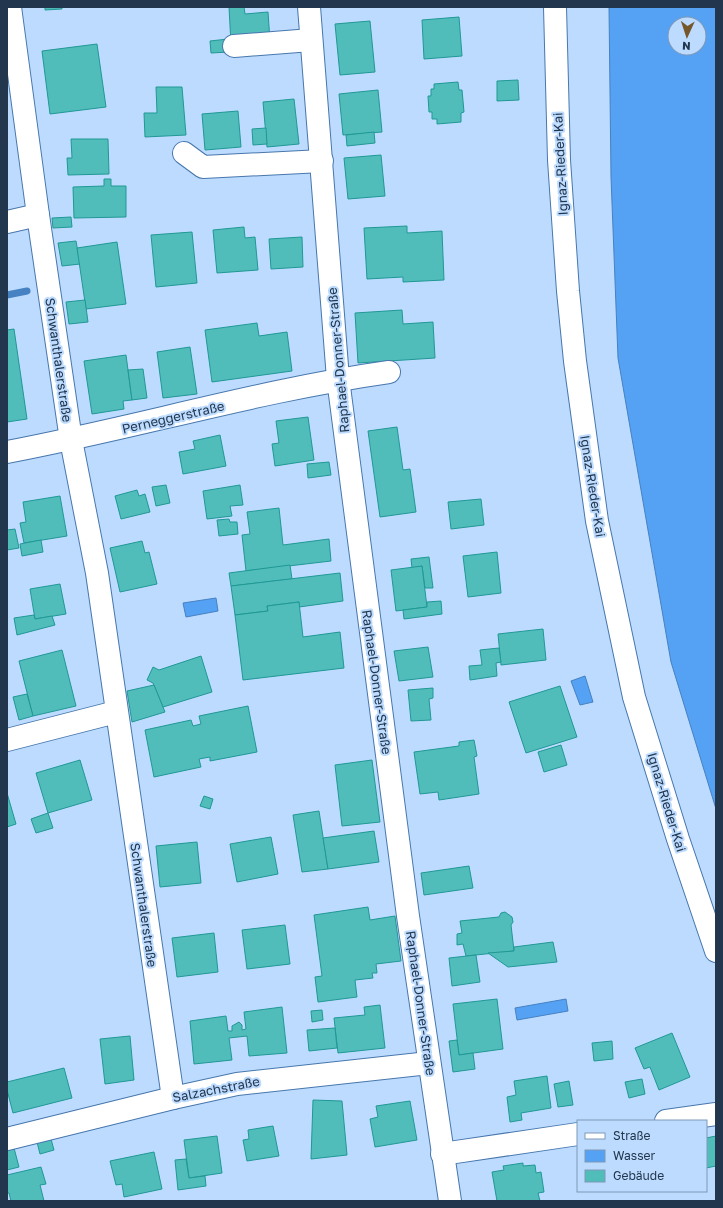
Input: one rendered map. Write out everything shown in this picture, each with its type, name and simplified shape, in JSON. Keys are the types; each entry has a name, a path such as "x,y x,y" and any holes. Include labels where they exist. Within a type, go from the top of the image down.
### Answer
{"street":[{"name":"Schwanthalerstraße","path":"10,7 13,67 38,215 71,440 96,574 173,1098"},
{"name":"Raphael-Donner-Straße","path":"310,7 311,40 322,161 338,379 429,1063 450,1201"},
{"name":"Ignaz-Rieder-Kai","path":"556,7 559,160 568,291 575,361 597,521 634,697 678,839 716,951"},
{"path":"234,46 311,40"},
{"path":"184,153 203,166 322,161"},
{"path":"7,222 38,215"},
{"name":"Perneggerstraße","path":"7,452 71,440 338,379 389,372"},
{"path":"7,740 116,712"},
{"name":"Salzachstraße","path":"7,1139 173,1098 261,1080 429,1063"},
{"path":"673,1120 716,1114"},
{"path":"442,1154 577,1134"}],"water":[{"path":"609,7 716,7 716,809 671,662 618,358 611,177"},
{"path":"216,598 218,611 186,617 183,603"},
{"path":"585,676 593,702 580,705 571,681"},
{"path":"566,999 568,1011 517,1020 515,1008"}],"building":[{"path":"45,7 62,7 62,9 45,10"},
{"path":"229,7 244,7 245,14 268,12 270,41 231,44"},
{"path":"459,17 462,56 424,59 422,20"},
{"path":"370,21 375,72 340,75 335,24"},
{"path":"228,39 229,52 211,53 210,41"},
{"path":"97,44 106,107 50,114 42,51"},
{"path":"518,80 519,100 497,101 497,81"},
{"path":"458,82 459,90 462,90 464,112 461,113 461,122 437,124 437,119 432,119 432,112 429,112 428,96 431,96 431,89 434,89 434,84"},
{"path":"156,87 182,87 186,135 145,137 144,113 157,113"},
{"path":"378,90 382,132 343,135 339,94"},
{"path":"294,99 299,144 267,147 263,102"},
{"path":"238,111 241,147 205,150 202,114"},
{"path":"266,128 267,144 253,145 252,129"},
{"path":"374,132 375,143 347,146 346,135"},
{"path":"71,139 108,139 109,174 68,175 67,158 72,158"},
{"path":"381,155 385,196 348,199 344,158"},
{"path":"104,179 111,179 111,186 126,186 126,217 74,218 73,187 104,186"},
{"path":"71,217 72,227 53,228 52,218"},
{"path":"407,226 407,233 442,231 444,280 403,282 403,277 367,279 364,228"},
{"path":"244,227 245,238 255,237 258,270 217,273 213,230"},
{"path":"192,232 197,283 156,287 151,235"},
{"path":"302,237 303,267 271,269 269,239"},
{"path":"76,241 80,264 62,266 58,243"},
{"path":"117,242 126,304 86,309 77,248"},
{"path":"85,300 88,322 69,324 66,302"},
{"path":"402,310 403,324 433,322 435,358 358,363 355,313"},
{"path":"257,323 259,336 287,332 292,371 212,382 205,330"},
{"path":"14,329 27,419 7,422 7,330"},
{"path":"190,347 197,394 163,398 157,352"},
{"path":"126,355 132,400 123,401 124,409 92,414 84,361"},
{"path":"143,369 147,398 132,400 128,370"},
{"path":"308,417 314,460 275,466 272,444 279,443 276,421"},
{"path":"397,427 403,470 410,469 416,512 380,517 368,431"},
{"path":"220,435 226,466 183,474 179,452 195,449 193,441"},
{"path":"329,462 331,475 308,478 307,464"},
{"path":"166,485 170,503 156,506 152,487"},
{"path":"240,485 243,505 230,506 232,516 207,519 203,491"},
{"path":"137,490 139,496 145,494 150,512 121,519 115,496"},
{"path":"60,496 67,536 24,543 20,523 26,522 23,502"},
{"path":"481,499 484,525 451,529 448,502"},
{"path":"279,508 283,545 329,539 331,561 246,571 242,535 250,534 247,512"},
{"path":"229,519 230,522 237,522 238,534 219,536 217,520"},
{"path":"15,529 19,548 7,550 7,530"},
{"path":"41,540 43,552 22,556 20,544"},
{"path":"142,541 145,553 149,552 157,584 120,592 110,548"},
{"path":"497,552 501,593 468,597 463,556"},
{"path":"429,557 433,588 425,588 422,566 412,568 411,559"},
{"path":"290,565 292,579 231,586 229,573"},
{"path":"422,566 427,607 396,611 391,570"},
{"path":"340,573 343,601 299,607 299,602 267,606 268,611 235,615 231,586"},
{"path":"60,584 66,614 35,619 30,589"},
{"path":"441,601 442,614 404,619 403,610 427,607 427,602"},
{"path":"299,602 303,637 340,632 344,668 243,680 235,615 268,611 267,606"},
{"path":"34,615 35,619 52,616 55,625 17,635 14,618"},
{"path":"543,629 546,660 501,665 498,634"},
{"path":"428,647 433,677 399,681 394,651"},
{"path":"499,648 501,662 496,663 497,676 470,680 469,666 482,665 480,650"},
{"path":"62,650 76,706 33,716 19,661"},
{"path":"201,656 212,692 163,707 153,683 147,680 153,667 159,670"},
{"path":"154,685 165,712 132,722 127,691"},
{"path":"560,686 577,737 526,753 509,702"},
{"path":"433,688 433,698 429,699 431,720 411,721 408,690"},
{"path":"27,694 33,716 19,720 13,697"},
{"path":"248,706 257,752 210,761 210,757 199,759 201,767 154,777 145,730 191,720 193,726 201,724 199,716"},
{"path":"474,740 477,756 474,757 479,794 439,800 438,792 420,794 414,752 459,746 459,742"},
{"path":"561,745 567,765 544,772 538,752"},
{"path":"80,760 92,800 48,813 36,773"},
{"path":"372,760 380,822 342,826 335,765"},
{"path":"7,793 16,824 7,827"},
{"path":"204,796 213,799 210,809 200,806"},
{"path":"319,811 328,869 302,872 293,815"},
{"path":"48,813 53,828 36,833 31,819"},
{"path":"374,831 379,862 328,869 323,838"},
{"path":"271,837 278,874 237,882 230,844"},
{"path":"197,842 201,883 160,887 156,846"},
{"path":"469,866 473,888 424,895 421,873"},
{"path":"368,907 370,920 395,916 401,961 376,964 377,973 372,973 373,978 355,980 357,997 318,1002 315,977 322,976 314,915"},
{"path":"505,912 512,917 513,922 511,925 514,951 466,956 463,944 457,945 457,934 462,933 460,921 499,917 501,913"},
{"path":"285,925 290,964 247,969 242,930"},
{"path":"214,933 218,972 177,977 172,938"},
{"path":"553,942 557,962 508,967 488,953 514,951 514,947"},
{"path":"476,955 480,982 452,986 449,958"},
{"path":"497,999 503,1049 459,1055 453,1004"},
{"path":"380,1005 385,1048 338,1053 334,1018 365,1015 364,1007"},
{"path":"282,1007 287,1053 249,1056 247,1036 229,1038 232,1060 194,1064 190,1021 226,1016 228,1031 232,1031 232,1026 239,1022 242,1025 242,1030 246,1029 244,1012"},
{"path":"322,1010 323,1020 312,1022 311,1011"},
{"path":"335,1028 337,1048 309,1051 307,1030"},
{"path":"672,1033 690,1077 659,1090 650,1067 644,1069 635,1048"},
{"path":"130,1036 134,1080 105,1084 100,1039"},
{"path":"457,1040 459,1055 473,1053 475,1069 453,1072 449,1041"},
{"path":"612,1041 613,1059 594,1061 592,1043"},
{"path":"64,1068 72,1098 13,1113 7,1090 7,1082"},
{"path":"547,1076 551,1108 521,1113 522,1120 510,1122 507,1097 516,1095 514,1081"},
{"path":"642,1079 645,1094 629,1098 625,1082"},
{"path":"569,1081 573,1105 558,1107 554,1084"},
{"path":"313,1100 342,1101 347,1155 311,1159"},
{"path":"410,1101 417,1140 375,1147 370,1119 378,1117 376,1106"},
{"path":"273,1126 279,1156 247,1161 243,1140 249,1139 248,1130"},
{"path":"217,1136 222,1173 189,1178 184,1140"},
{"path":"716,1136 716,1166 707,1168 707,1138"},
{"path":"51,1139 54,1150 40,1154 37,1142"},
{"path":"14,1148 19,1167 7,1170 7,1150"},
{"path":"154,1152 162,1189 124,1197 122,1184 116,1185 110,1161"},
{"path":"186,1159 189,1178 205,1176 206,1186 178,1190 175,1160"},
{"path":"523,1163 523,1166 535,1165 536,1173 541,1172 544,1192 538,1193 540,1201 497,1201 492,1172 504,1170 503,1166"},
{"path":"41,1167 46,1184 40,1185 44,1201 11,1201 9,1193 7,1193 7,1175"}],"waterway":[{"path":"7,295 27,291"}]}
